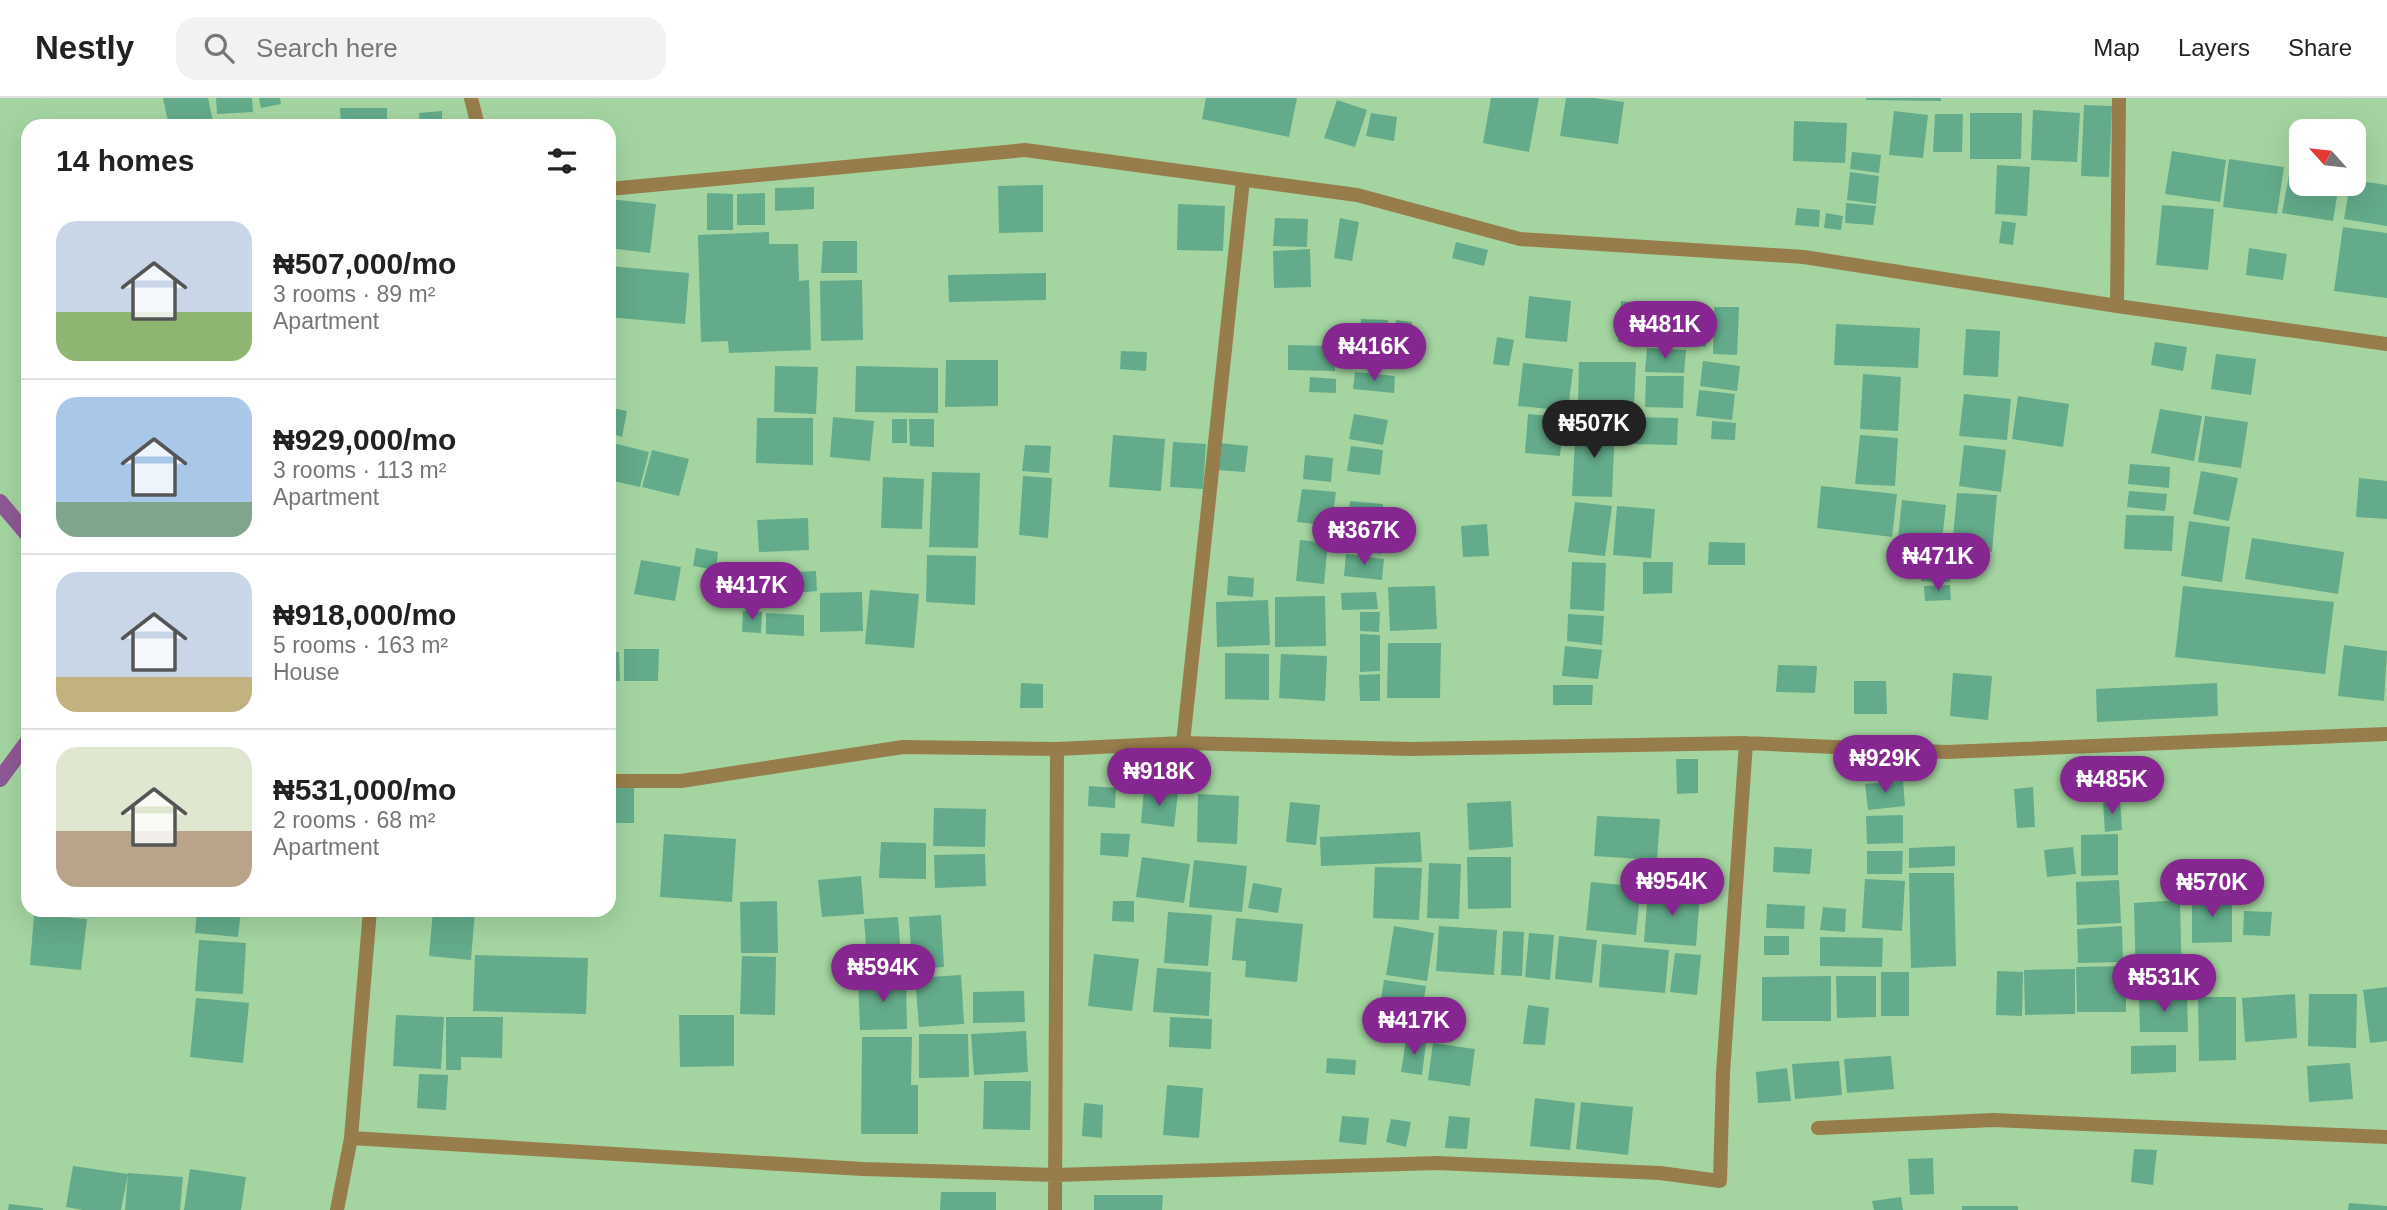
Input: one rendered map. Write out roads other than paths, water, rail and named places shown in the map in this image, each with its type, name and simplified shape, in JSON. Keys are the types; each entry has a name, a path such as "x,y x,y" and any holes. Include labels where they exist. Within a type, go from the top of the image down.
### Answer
{"street":[{"path":"471,98 476,119"},
{"path":"2117,306 2119,98"},
{"path":"616,188 1025,150 1357,195 1520,240 1804,257 2117,306 2387,344"},
{"path":"1184,743 1243,180"},
{"path":"616,781 681,781 903,747 1057,749 1184,743 1410,750 1746,743 1945,752 2387,734"},
{"path":"351,1138 849,1168 1055,1175 1437,1163 1660,1173 1720,1181 1723,1073 1746,743"},
{"path":"1055,1210 1057,749"},
{"path":"337,1210 351,1138 369,917"},
{"path":"1818,1128 1993,1120 2387,1137"}],"waterway":[{"path":"0,502 21,527"},
{"path":"0,779 21,750"}]}
